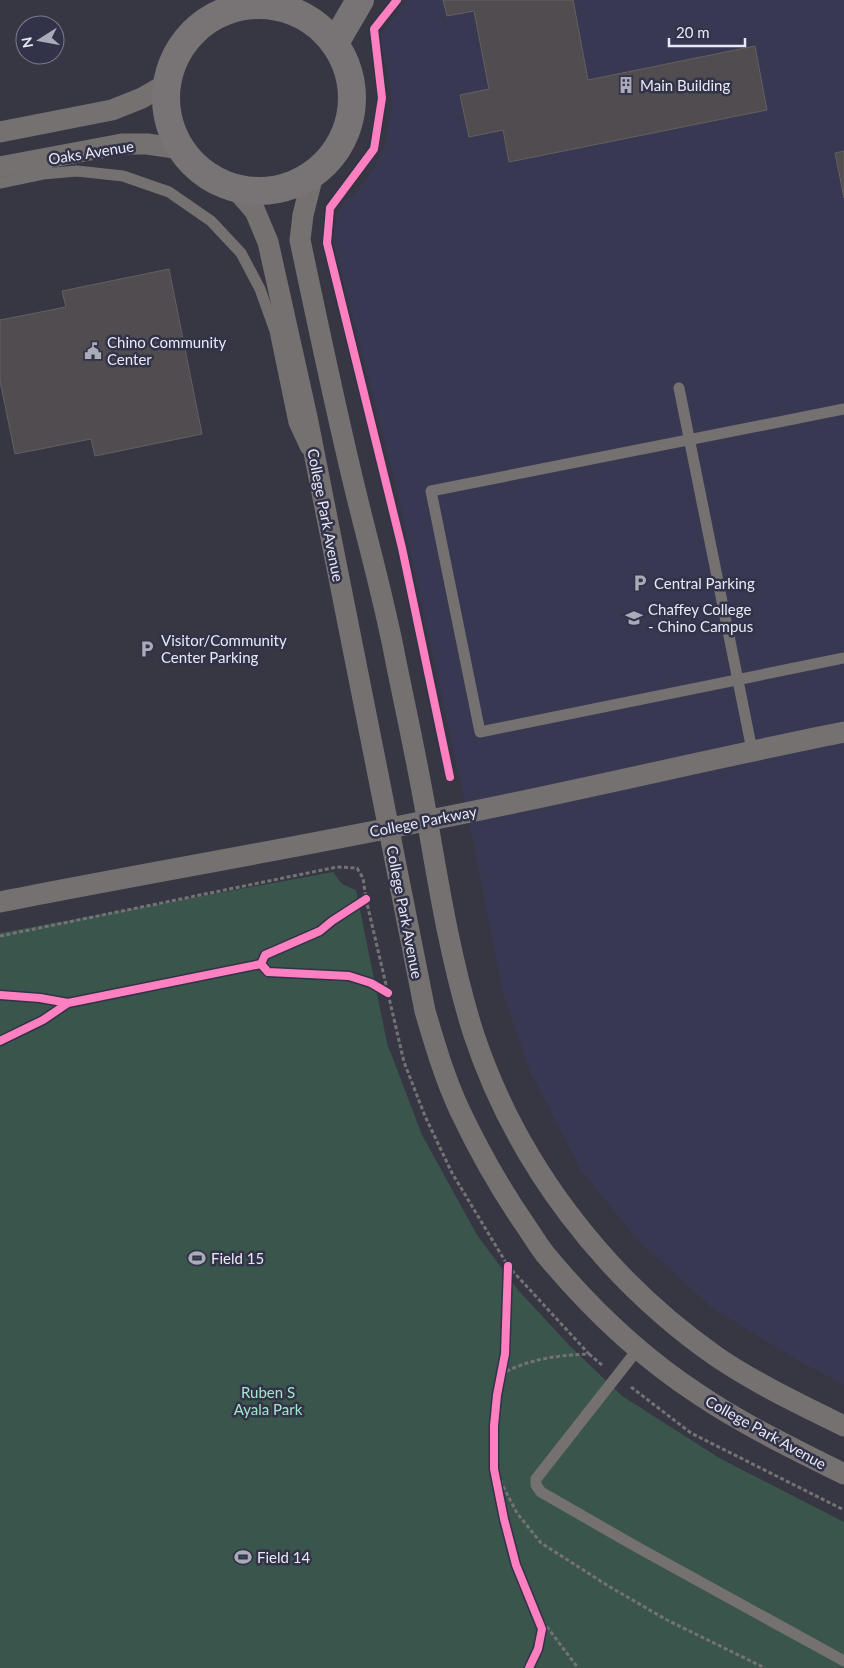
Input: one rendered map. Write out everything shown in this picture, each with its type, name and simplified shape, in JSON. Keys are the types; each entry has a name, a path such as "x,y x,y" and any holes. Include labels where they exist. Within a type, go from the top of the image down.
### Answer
{"street":[{"path":"335,43 360,0"},
{"path":"298,5 335,43 348,70 353,99 348,128 334,154 313,175 288,187 270,190 235,188 214,179 196,166 182,149 172,128 167,106 168,83 176,56 192,34 214,17 239,7 298,5"},
{"path":"0,132 112,110 142,98 168,83"},
{"name":"Oaks Avenue","path":"0,167 122,144 147,144 182,149"},
{"name":"College Park Avenue","path":"313,175 303,215 300,240 349,466 395,656 428,821 433,858 455,961 473,1032 498,1097 545,1180 578,1227 620,1274 675,1324 719,1358 789,1398 844,1426"},
{"name":"College Park Avenue","path":"235,188 256,211 268,242 307,417 425,1011 440,1058 460,1110 484,1158 544,1253 588,1302 626,1340 696,1394 746,1424 844,1474"},
{"name":"College Parkway","path":"0,902 428,821 752,750 844,732"}],"lane":[{"path":"0,183 43,174 77,171 123,176 169,192 211,221 241,253 260,289 274,331 294,423 316,467"},
{"path":"679,388 752,750"},
{"path":"844,409 431,491 480,732 844,658"},
{"path":"638,1349 536,1479 536,1485 541,1492 635,1546 844,1661"}],"path":[{"path":"0,936 337,867 357,868"},
{"path":"380,988 388,993"},
{"path":"508,1266 508,1275"},
{"path":"508,1266 588,1354 691,1432 844,1510"},
{"path":"500,1377 518,1365 540,1359 562,1355 588,1354"},
{"path":"500,1377 503,1364"},
{"path":"494,1465 499,1494"},
{"path":"494,1465 517,1513 541,1543 610,1587 667,1620 765,1668"},
{"path":"533,1607 542,1629 541,1636"},
{"path":"533,1607 578,1668"}],"shaded area":[{"name":"Chaffey College - Chino Campus","path":"407,0 844,0 844,1385 797,1360 711,1307 637,1239 581,1170 530,1072 502,989 472,836 396,486 335,248 334,230 337,214 345,201 354,194 374,169 386,141 392,107 389,81 380,42 382,33"}],"green space":[{"name":"Ruben S Ayala Park","path":"333,872 342,884 356,890 387,1043 422,1135 477,1235 518,1290 569,1345 622,1396 721,1459 844,1522 844,1668 0,1668 0,933"}],"building":[{"name":"Main Building","path":"443,0 573,0 588,80 755,46 767,110 509,162 503,130 469,137 460,95 489,89 474,11 447,16"},
{"path":"844,151 844,198 835,153"},
{"name":"Chino Community Center","path":"169,269 202,434 95,456 91,439 15,454 0,381 0,320 66,307 62,291"}],"cycle path":[{"path":"397,0 374,29 382,98 374,149 330,208 327,243 402,548 450,777"},
{"path":"366,899 320,931 265,955 261,964 268,972 349,976 371,983 388,993"},
{"path":"68,1003 261,964"},
{"path":"0,995 40,998 68,1003 43,1020 0,1041"},
{"path":"508,1266 505,1354 497,1395 494,1426 494,1469 516,1565 542,1629 538,1649 529,1668"}],"place":[{"name":"Main Building","path":"626,85"},
{"name":"Chino Community Center","path":"93,351"},
{"name":"Central Parking","path":"640,583"},
{"name":"Chaffey College - Chino Campus","path":"634,618"},
{"name":"Visitor/Community Center Parking","path":"147,649"},
{"name":"Field 15","path":"197,1258"},
{"name":"Field 14","path":"243,1557"}]}
